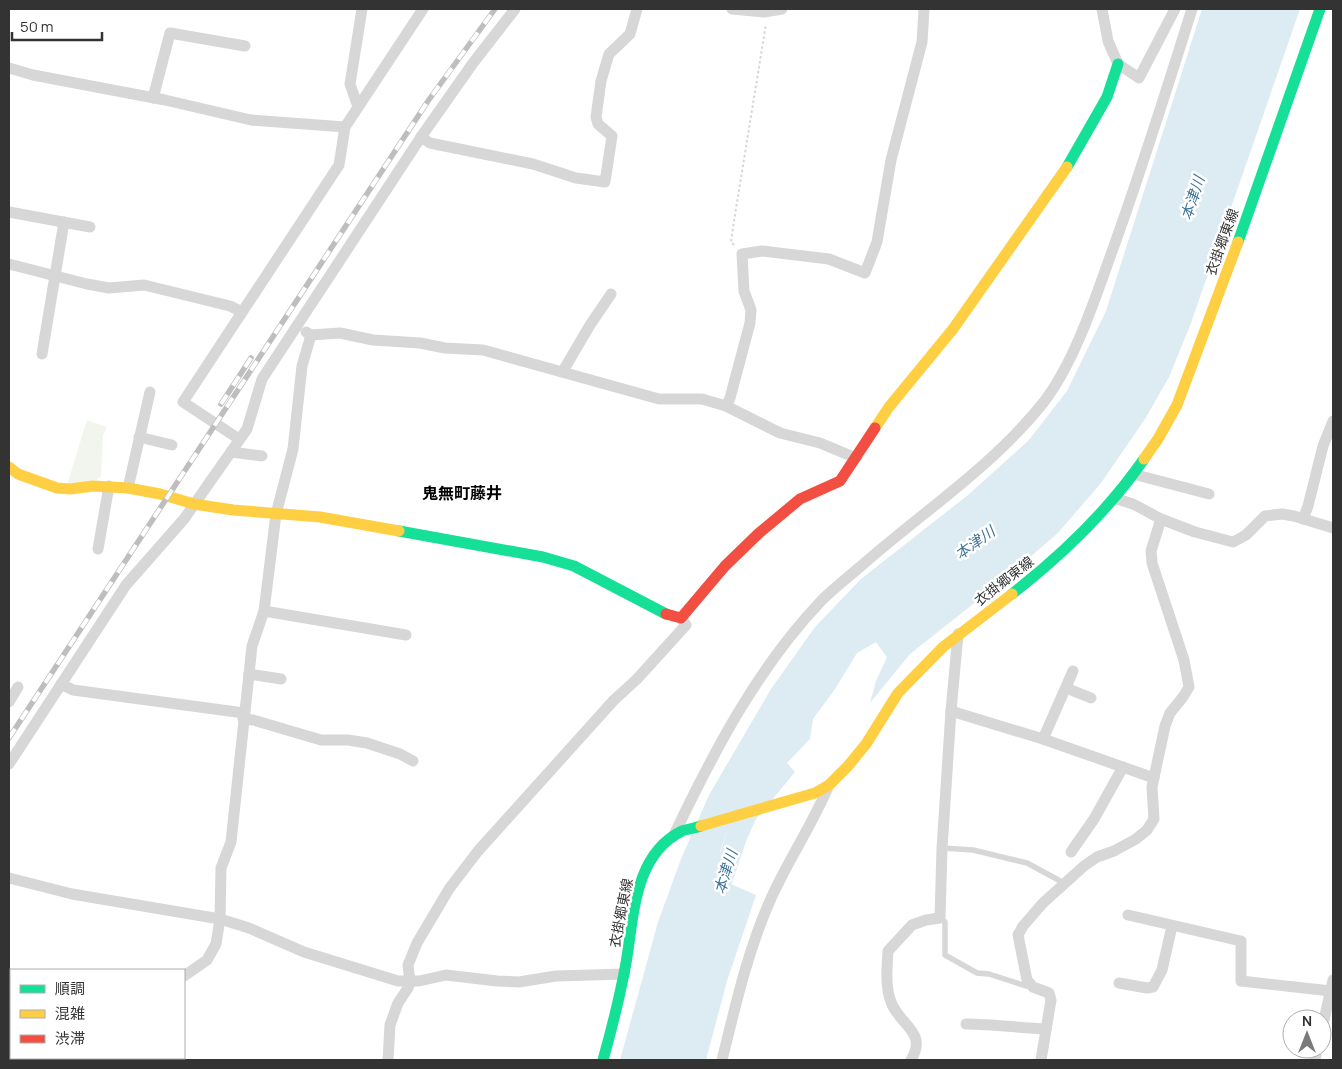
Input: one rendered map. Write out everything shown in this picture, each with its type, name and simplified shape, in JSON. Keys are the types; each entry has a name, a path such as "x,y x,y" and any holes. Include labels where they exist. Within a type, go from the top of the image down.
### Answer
{"street":[{"path":"358,106 350,84 362,9"},
{"path":"240,439 183,402 339,165 345,127 423,9"},
{"path":"9,764 126,585 184,519 247,429 262,378 421,137 473,63 515,9"},
{"path":"421,137 430,143 524,162 576,178 604,182 612,136 598,124 596,117 601,81 609,54 630,34 637,9"},
{"path":"732,9 764,12 782,9"},
{"path":"726,406 730,398 750,323 751,310 744,291 742,254 762,252 829,259 864,272 877,242 891,160 922,42 924,9"},
{"path":"1102,9 1108,42 1118,64 1139,78 1175,9"},
{"path":"673,837 754,684 788,639 823,599 873,555 987,462 1018,432 1044,400 1067,362 1092,306 1128,207 1192,9"},
{"name":"衣掛郷東線","path":"604,1060 624,974 638,889 651,859 673,837 683,830 815,793 829,785 866,744 898,693 936,653 1035,576 1075,540 1114,498 1158,439 1177,405 1231,263 1320,9"},
{"path":"153,98 170,33 245,46"},
{"path":"681,618 725,566 758,534 800,499 840,481 889,407 953,329 1065,171 1107,97 1118,64"},
{"path":"9,68 33,75 165,100 251,120 345,127"},
{"path":"9,212 90,227"},
{"path":"42,354 64,222"},
{"path":"9,264 56,277 110,288 144,285 230,306 242,312"},
{"path":"564,371 590,325 612,294"},
{"path":"296,326 311,335 340,333 373,340 483,350 659,399 702,399 726,406 780,433 820,443 856,458"},
{"path":"185,975 207,960 216,944 220,919 221,868 231,842 252,646 264,611 276,514 293,449 302,366 311,335"},
{"path":"128,488 150,392"},
{"path":"1303,519 1323,446 1333,421"},
{"path":"140,437 172,444"},
{"path":"231,452 262,456"},
{"path":"9,467 18,474 57,488 70,489 93,486 128,488 160,494 194,504 233,510 320,517 543,557 574,566 670,616 681,618 686,625 637,679 614,700 478,851 449,889 417,943 408,965 410,982 398,1002 390,1025 388,1060"},
{"path":"1133,474 1209,494"},
{"path":"98,549 109,486"},
{"path":"1114,498 1134,504 1161,519 1195,532 1233,542 1246,535 1265,516 1282,514 1333,528"},
{"path":"1041,1060 1051,1000 1049,993 1033,987 1027,980 1018,935 1023,926 1043,903 1064,883 1097,857 1114,851 1136,839 1147,830 1154,819 1152,787 1165,726 1170,713 1189,687 1184,660 1152,563 1151,551 1161,519"},
{"path":"264,611 406,635"},
{"path":"911,1060 917,1051 917,1039 891,1004 887,984 888,951 912,925 940,918 942,848 958,634"},
{"path":"1043,740 1073,672"},
{"path":"249,674 281,679"},
{"path":"62,684 73,690 243,716 286,731 321,740 348,740 367,743 400,754 413,761"},
{"path":"9,702 18,687"},
{"path":"1066,688 1091,698"},
{"path":"951,711 1154,778"},
{"path":"1071,852 1094,819 1123,767"},
{"path":"722,1060 751,951 768,904 818,812 829,785"},
{"path":"9,878 72,894 220,919 249,928 304,952 385,978 410,982 446,976 497,982 519,982 556,976 624,974"},
{"path":"1128,916 1241,941 1241,981 1332,985 1327,1009"},
{"path":"1119,983 1147,988 1153,987 1162,970 1172,926"},
{"path":"966,1024 996,1024 1046,1029"}],"lane":[{"path":"942,848 973,850 1027,863 1064,883"},
{"path":"940,918 944,922 945,955 977,973 989,974 1026,986 1030,984"}],"path":[{"path":"742,254 731,242 766,20 764,12"}],"shaded area":[{"path":"87,420 107,427 103,435 101,476 96,480 67,485"}],"water":[{"path":"1202,9 1300,9 1191,323 1169,377 1145,419 1101,483 1058,533 1006,578 910,654 870,703 876,681 887,657 876,642 857,653 835,689 813,719 810,739 787,763 795,772 747,830 727,832 720,851 719,875 731,884 756,895 727,981 706,1060 620,1060 658,922 681,859 709,795 771,689 815,627 861,579 968,495 1028,441 1067,391 1106,311"}],"waterway":[{"name":"本津川","path":"714,904 736,838 751,804"}],"railway":[{"path":"9,738 428,101 495,9"},
{"path":"221,404 251,358"}],"traffic: fast":[{"path":"1238,242 1320,9"},
{"path":"1067,167 1107,97 1118,64"},
{"path":"1012,594 1049,564 1100,514 1144,459"},
{"path":"399,531 543,557 574,566 666,614"},
{"path":"603,1060 621,988 634,908 645,871 654,855 666,842 682,831 701,826"}],"traffic: slow":[{"path":"875,428 889,407 953,329 1067,167"},
{"path":"1144,459 1158,439 1177,405 1238,242"},
{"path":"9,467 18,474 57,488 70,489 93,486 128,488 160,494 194,504 233,510 320,517 399,531"},
{"path":"701,826 815,793 829,785 866,744 898,693 943,647 1012,594"}],"traffic: jam":[{"path":"666,614 681,618 725,566 758,534 800,499 840,481 875,428"}],"district":[{"name":"鬼無町藤井","path":"462,493"}]}
